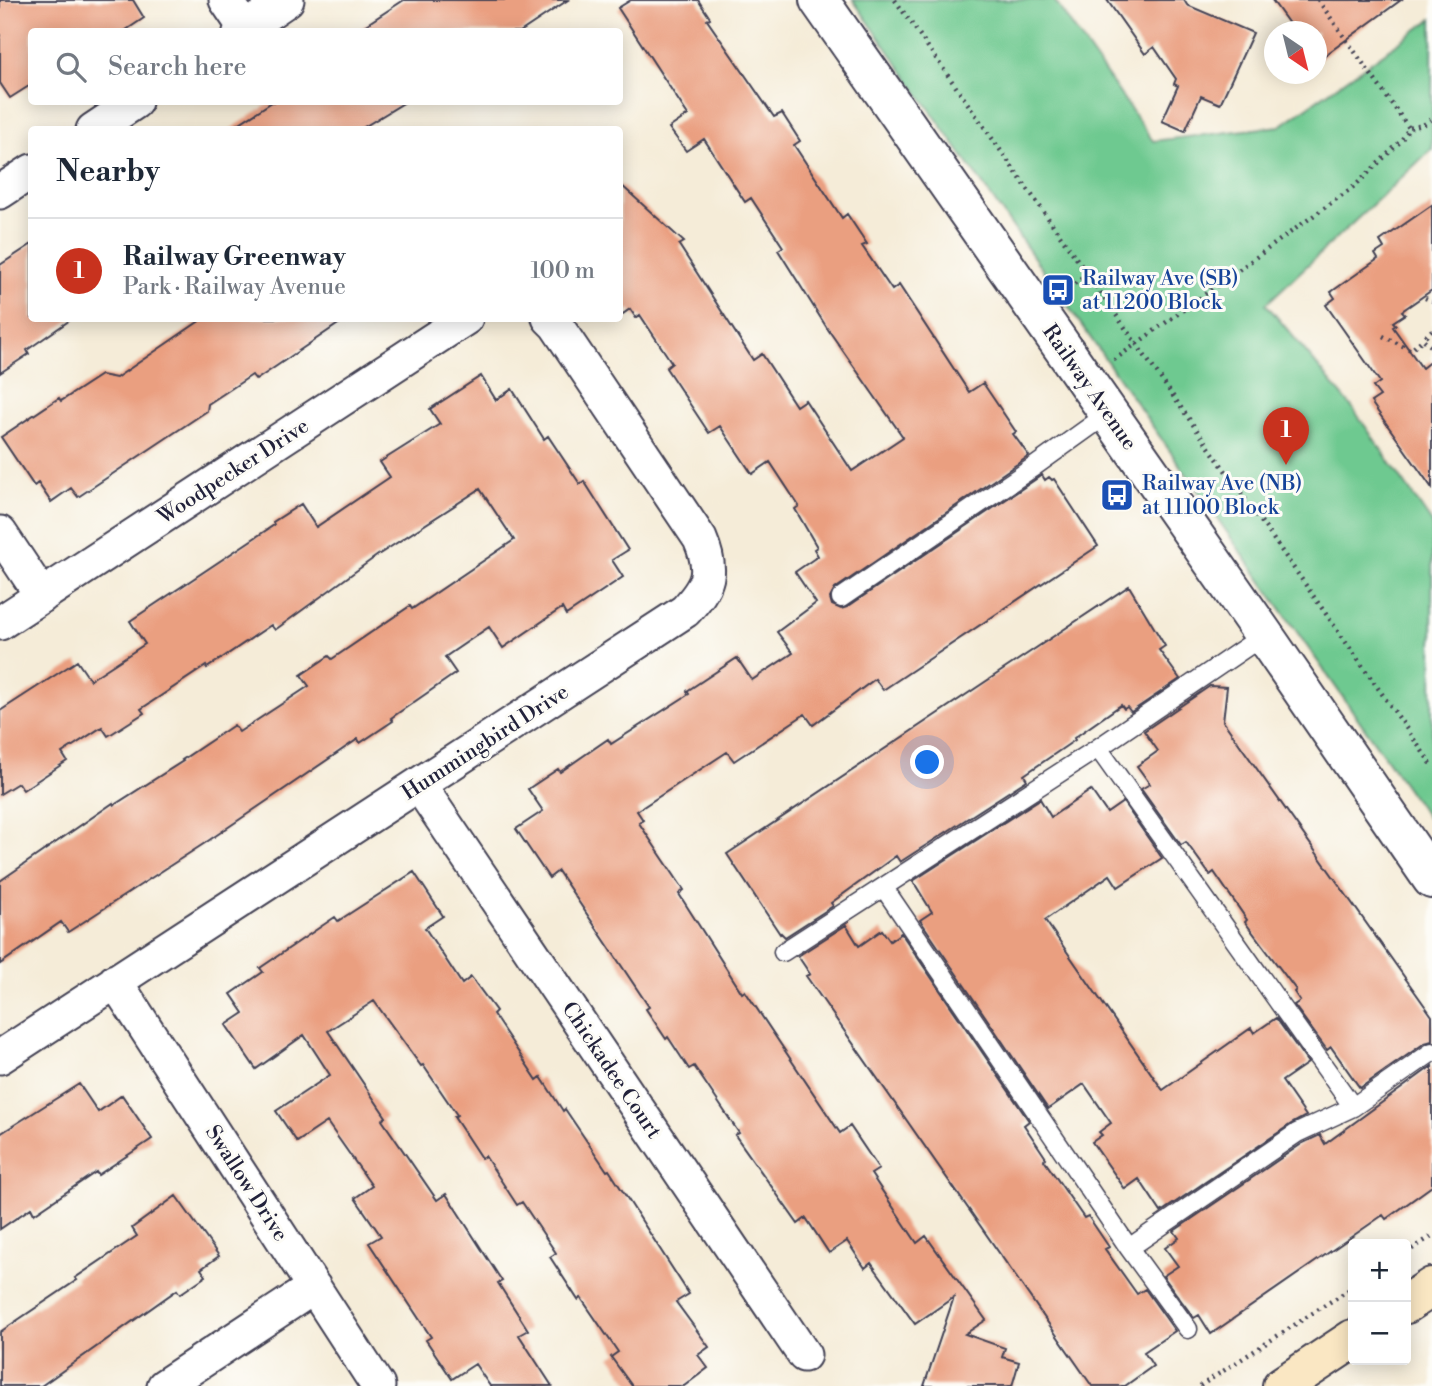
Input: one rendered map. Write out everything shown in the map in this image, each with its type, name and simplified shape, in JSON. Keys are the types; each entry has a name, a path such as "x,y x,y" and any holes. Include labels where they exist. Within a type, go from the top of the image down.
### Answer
{"main road":[{"path":"1409,1302 1432,1287"},
{"path":"1299,1382 1348,1343"}],"street":[{"path":"226,0 242,28"},
{"path":"246,28 287,0"},
{"name":"Railway Avenue","path":"819,0 1432,878"},
{"path":"99,126 130,105"},
{"path":"0,192 28,174"},
{"name":"Woodpecker Drive","path":"0,623 460,322"},
{"name":"Hummingbird Drive","path":"0,1057 685,611 699,596 710,567 700,538 552,322"},
{"path":"0,533 42,596"},
{"name":"Chickadee Court","path":"419,785 804,1355"},
{"name":"Swallow Drive","path":"115,981 378,1386"},
{"path":"164,1386 314,1287"}],"lane":[{"path":"841,598 1109,413"},
{"path":"783,952 1098,748 1264,635"},
{"path":"1098,748 1353,1107"},
{"path":"884,888 1129,1248 1188,1329"},
{"path":"1129,1248 1297,1133 1353,1107 1432,1052"}],"path":[{"path":"895,0 1432,765"},
{"path":"1318,0 1409,128"},
{"path":"1109,363 1356,185 1401,141 1409,128 1432,120"},
{"path":"1062,293 1088,274"},
{"path":"1425,298 1432,301"},
{"path":"1383,336 1411,349 1432,330"},
{"path":"1423,338 1432,347"},
{"path":"1411,1250 1432,1236"},
{"path":"1200,1386 1348,1290"}],"green space":[{"path":"853,0 1054,0 1153,141 1280,126 1432,19 1432,149 1266,304 1352,407 1432,523 1432,824"}],"building":[{"path":"0,0 133,0 144,18 129,28 28,28 28,87 10,98 0,83"},
{"path":"404,0 568,0 526,28 361,28"},
{"path":"631,0 698,0 710,18 707,20 774,117 782,113 800,141 794,145 842,218 847,214 867,244 862,246 892,290 899,285 969,392 983,383 1029,456 835,589 830,598 832,605 841,609 847,607 1042,475 1045,480 1049,477 1054,479 1098,546 883,690 875,679 813,725 805,714 734,761 727,752 637,811 643,820 639,823 684,890 679,894 742,993 745,991 840,1133 850,1126 879,1169 871,1174 917,1243 926,1236 986,1320 965,1334 1005,1348 1002,1357 1019,1362 1012,1386 924,1386 954,1297 915,1324 871,1263 865,1268 847,1241 829,1253 806,1218 798,1224 735,1135 739,1133 694,1066 689,1069 668,1037 666,1039 646,1009 649,1007 558,871 549,878 516,829 543,811 528,789 558,769 560,772 608,739 611,744 689,694 687,691 737,658 752,680 793,653 777,632 816,603 795,572 818,556 814,549 817,547 795,509 799,506 770,462 752,474 720,426 709,433 666,368 672,363 640,315 636,318 630,309 623,314 623,187 684,242 679,245 753,360 762,354 796,406 805,400 852,471 903,437 827,328 778,250 783,247 751,198 745,202 704,139 686,151 669,128 688,115 618,8"},
{"path":"1107,0 1184,0 1187,5 1253,33 1220,104 1201,96 1185,131 1162,121 1178,86 1174,84 1176,79 1154,47 1145,54"},
{"path":"1272,0 1401,0 1327,54 1327,21 1287,21"},
{"path":"267,105 400,105 366,126 235,126"},
{"path":"1432,205 1432,290 1402,311 1405,314 1393,322 1396,325 1393,327 1422,368 1432,360 1432,488 1371,402 1380,396 1373,387 1380,382 1326,305 1335,298 1331,292 1378,259 1375,254 1384,248 1380,241"},
{"path":"28,247 28,322 67,322 27,350 29,354 0,373 0,265"},
{"path":"198,322 341,322 256,380 252,375 208,404 207,411 78,497 71,488 51,502 38,483 34,486 1,437 59,398 61,401 101,375 116,378"},
{"path":"481,376 496,400 512,389 544,439 548,436 580,484 584,481 628,550 612,560 623,577 566,615 562,608 503,648 489,627 445,657 456,673 391,718 393,721 360,743 358,739 68,932 61,922 0,964 0,881 113,803 114,805 183,761 234,725 239,732 309,686 301,675 329,656 332,659 410,606 412,609 514,540 480,489 378,555 275,630 271,625 207,668 206,666 141,709 144,713 108,736 102,727 62,753 67,761 23,790 18,783 0,794 0,711 77,661 90,680 145,644 130,621 301,504 316,527 390,477 380,462 440,424 430,409"},
{"path":"1129,586 1165,646 1159,650 1180,679 1131,712 1121,705 1024,775 1027,780 900,862 896,856 831,903 833,906 785,937 780,934 727,854"},
{"path":"1210,686 1227,687 1223,721 1432,1016 1432,1041 1425,1043 1360,1088 1331,1047 1327,1050 1294,1005 1300,1001 1294,992 1296,990 1245,922 1247,920 1214,872 1210,875 1186,842 1181,845 1141,789 1150,784 1137,766 1158,751 1144,731"},
{"path":"1091,790 1107,813 1123,802 1162,858 1118,887 1110,875 1045,920 1162,1089 1251,1028 1254,1033 1276,1018 1308,1063 1282,1081 1306,1116 1161,1212 1139,1179 1125,1189 1092,1142 1102,1135 1099,1132 1111,1123 1084,1084 1048,1109 920,920 932,912 913,881 1040,799 1051,817"},
{"path":"414,872 443,916 425,928 462,984 471,977 496,1011 493,1014 537,1080 541,1077 563,1111 565,1109 607,1171 609,1170 689,1294 676,1302 709,1347 698,1355 708,1368 684,1386 632,1386 611,1357 618,1352 581,1298 578,1300 550,1257 556,1253 522,1202 517,1205 485,1156 481,1158 454,1117 457,1115 423,1065 421,1066 374,1001 328,1031 386,1117 382,1120 437,1200 446,1194 502,1281 498,1283 528,1330 519,1335 552,1386 490,1386 475,1364 452,1379 426,1340 431,1337 369,1243 381,1236 355,1198 372,1186 327,1122 297,1142 276,1111 330,1075 304,1035 256,1069 226,1025 244,1013 231,994 263,972 260,968 335,917 338,921"},
{"path":"846,925 859,946 882,930 890,941 901,933 1029,1121 1024,1125 1046,1158 1044,1160 1084,1218 1088,1216 1109,1247 1105,1249 1137,1294 1145,1289 1175,1331 1144,1352 1153,1366 1125,1386 1092,1386 806,976 810,974 798,956"},
{"path":"1432,1066 1432,1186 1386,1219 1383,1215 1211,1334 1199,1315 1194,1318 1163,1276 1178,1266 1165,1248 1179,1238 1174,1231 1303,1143 1320,1135 1325,1144"},
{"path":"79,1084 98,1112 122,1095 152,1139 98,1175 96,1172 34,1214 31,1208 0,1229 0,1134"},
{"path":"176,1196 219,1256 201,1269 206,1276 180,1294 177,1290 41,1386 0,1386 0,1332 137,1236 132,1228"}],"place":[{"name":"Railway Ave (SB) at 11200 Block","path":"1058,290"},
{"name":"Railway Greenway","path":"1286,465"},
{"name":"Railway Ave (NB) at 11100 Block","path":"1117,495"}]}
